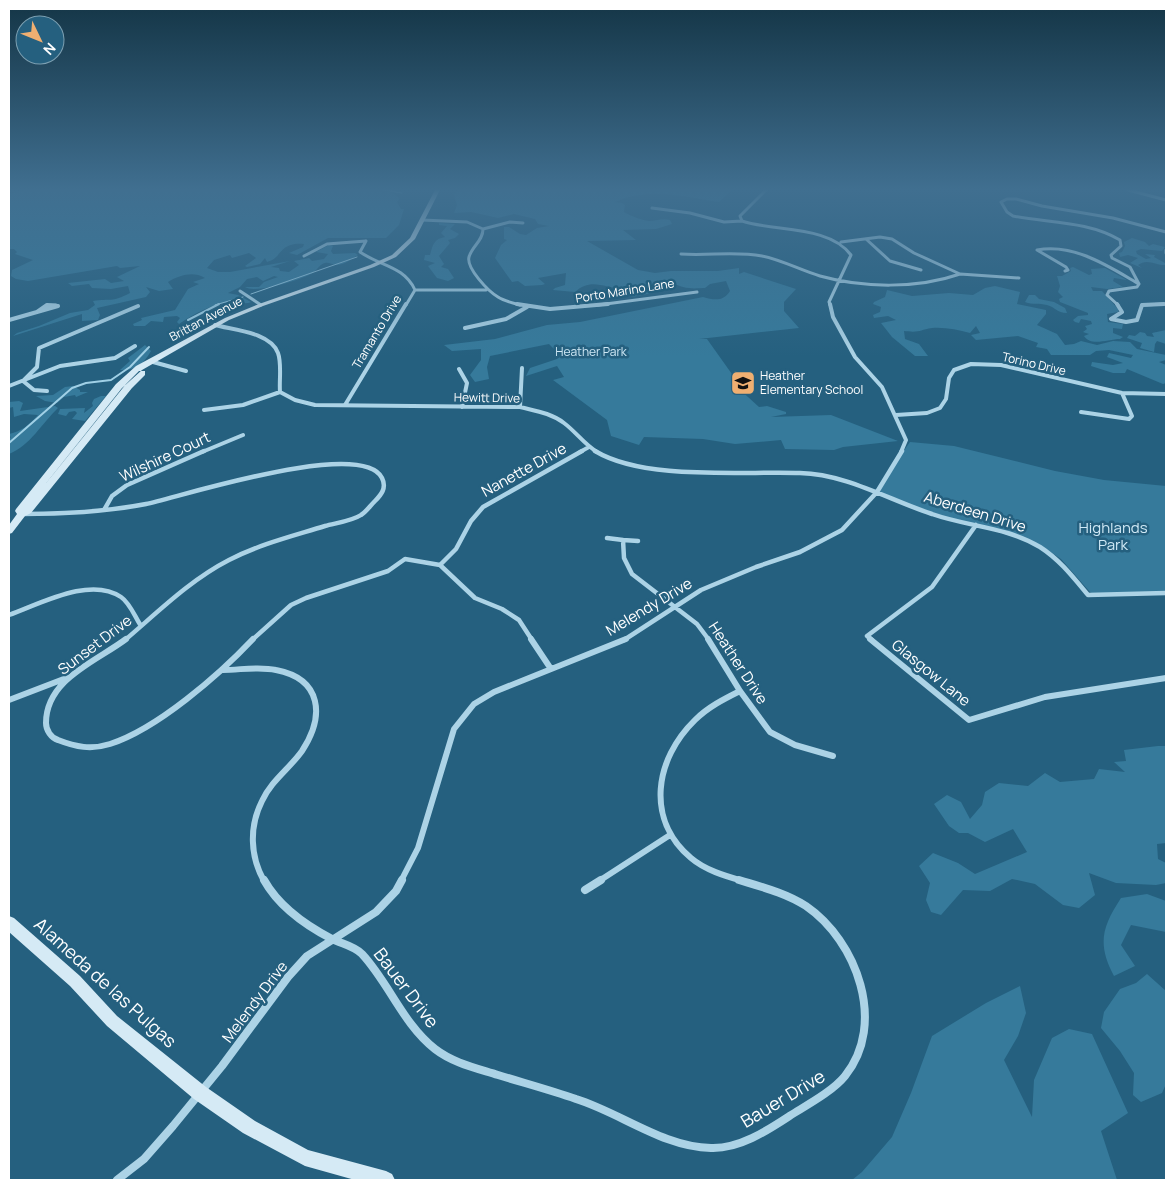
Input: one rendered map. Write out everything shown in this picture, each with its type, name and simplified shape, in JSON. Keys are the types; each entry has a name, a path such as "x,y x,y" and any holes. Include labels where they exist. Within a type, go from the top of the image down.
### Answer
{"main road":[{"name":"Brittan Avenue","path":"9,531 22,514 28,511 129,386 153,362 215,325 261,305 382,262 407,245"},
{"name":"Alameda de las Pulgas","path":"9,923 75,981 112,1021 200,1094 249,1128 305,1158 386,1180"}],"street":[{"name":"Tramanto Drive","path":"304,256 321,245"},
{"name":"Tramanto Drive","path":"345,405 415,290 412,279 382,262 365,257 360,252 364,245"},
{"path":"476,245 470,254 470,265 486,290"},
{"name":"Melendy Drive","path":"117,1180 144,1159 200,1094 288,976 307,956 376,912 396,891 418,848 454,729 474,704 494,692 624,640 701,590 756,567 800,552 842,530 877,492 900,455 906,440 882,387 852,354 833,317 829,302 851,255 850,250 845,245"},
{"path":"873,245 890,261 921,270"},
{"path":"902,245 914,253 960,274"},
{"path":"1121,245 1113,252 1112,258 1130,267 1139,284"},
{"path":"1065,271 1068,270 1066,267 1037,250 1048,248 1070,250 1139,284"},
{"path":"681,254 697,256 746,254 773,258 805,272 840,280 880,284 937,282 960,274 1019,278"},
{"path":"1139,284 1137,287 1109,291 1107,295 1121,308 1122,312 1111,319 1123,322 1136,320 1140,317 1142,306 1146,304 1166,304"},
{"path":"415,290 486,290"},
{"name":"Porto Marino Lane","path":"486,290 510,303 556,310 584,308 676,292 697,292"},
{"path":"240,291 261,305"},
{"path":"9,320 37,312 46,312 56,309 58,306 53,304 41,307 37,312"},
{"path":"22,380 37,367 39,348 138,306"},
{"path":"466,328 504,321 527,307"},
{"path":"204,410 224,410 245,406 280,392 278,354 274,345 258,336 215,325"},
{"path":"9,386 60,366 115,358 135,346"},
{"path":"153,362 186,371"},
{"name":"Torino Drive","path":"896,415 927,413 940,408 946,399 949,378 954,370 971,364 1001,365 1122,393 1166,394"},
{"path":"520,407 522,368"},
{"path":"459,369 467,383 462,407"},
{"path":"22,380 34,390 47,391"},
{"name":"Hewitt Drive","path":"280,392 294,400 316,404 520,407 547,412 564,423 589,448 607,458 638,467 713,473 801,473 820,475 877,492"},
{"path":"1081,412 1129,419 1132,416 1122,393"},
{"name":"Wilshire Court","path":"104,510 112,496 127,485 243,435"},
{"name":"Nanette Drive","path":"440,565 456,550 471,520 483,507 589,448"},
{"name":"Sunset Drive","path":"22,514 65,514 145,504 296,467 331,464 359,465 376,472 382,478 384,487 382,495 361,515 268,543 229,560 193,582 107,653 70,677 50,700 46,717 46,728 54,739 74,746 90,748 110,744 147,727 223,670 277,615 306,598 388,571 406,560 440,565"},
{"name":"Aberdeen Drive","path":"877,492 934,515 1015,534 1040,547 1060,561 1088,595 1166,593"},
{"name":"Glasgow Lane","path":"976,525 932,587 866,636 969,720 1045,697 1166,678"},
{"path":"607,538 638,541"},
{"name":"Heather Drive","path":"623,540 624,558 632,574 698,624 740,691 770,732 795,746 833,756"},
{"path":"440,565 475,598 502,609 519,620 551,669"},
{"path":"9,615 53,597 88,590 108,592 120,597 128,604 141,626"},
{"name":"Bauer Drive","path":"223,670 276,670 294,676 308,687 317,703 318,721 310,737 301,753 274,782 261,800 254,821 254,857 267,887 279,902 295,916 332,940 358,949 418,1033 442,1054 473,1068 592,1104 684,1144 710,1148 731,1146 796,1113 841,1082 855,1061 866,1023 859,977 846,950 827,925 805,906 772,889 742,882 709,870 687,854 670,835 660,810 659,790 663,772 673,750 688,725 714,703 740,691"},
{"path":"9,700 70,677"},
{"path":"585,890 670,835"}],"green space":[{"path":"9,245 289,245 272,260 267,262 265,258 260,264 247,267 245,266 256,258 249,253 232,258 230,255 214,260 207,268 218,272 230,272 290,261 271,267 289,272 299,265 294,261 309,258 312,261 324,259 328,254 316,252 328,245 333,246 331,251 333,254 355,253 358,255 342,264 323,264 307,276 278,285 250,289 245,287 259,287 264,282 278,277 274,276 263,281 257,277 247,279 240,287 228,293 238,295 251,302 224,303 210,307 179,324 177,322 180,318 177,316 164,317 163,322 151,321 145,326 134,326 133,324 142,320 141,318 175,310 188,289 199,284 193,282 205,278 196,275 177,277 168,282 173,289 159,291 146,287 150,292 146,297 97,308 100,315 98,320 82,321 82,314 13,336 70,313 88,310 95,305 93,301 115,299 130,293 128,286 111,289 92,288 89,284 72,286 68,283 105,279 111,283 124,281 117,277 140,266 120,268 117,266 28,281 11,276 12,270 33,260 15,254 17,252 14,249 9,249"},
{"path":"314,245 297,255 289,253 303,247"},
{"path":"433,245 448,245 439,256 444,264 441,267 448,269 454,278 448,281 437,278 428,266 435,263 424,260 425,255 430,255"},
{"name":"Heather Park","path":"501,245 595,245 638,270 655,273 718,271 739,268 739,274 744,272 796,289 784,302 784,311 799,328 699,339 707,339 739,384 737,387 759,407 767,406 786,412 786,414 771,417 831,415 898,441 843,447 834,450 785,449 781,440 735,444 703,439 644,437 639,445 611,436 607,420 553,380 564,377 557,366 526,376 530,368 557,359 560,355 549,344 490,356 487,367 489,379 475,382 470,375 481,360 481,349 452,351 444,345 495,339 547,325 580,322 703,297 721,299 730,291 726,281 710,284 705,288 691,288 668,283 664,284 657,292 632,297 624,289 598,284 587,285 575,292 553,290 565,285 566,273 538,278 545,284 542,285 525,286 518,281 512,282 495,258"},
{"path":"1125,246 1165,247 1162,251 1141,249 1136,251 1137,254 1146,259 1151,258 1145,254 1155,255 1154,257 1165,263 1165,265 1145,262 1138,265 1142,268 1130,263 1138,258 1128,255 1120,257 1119,253 1122,252"},
{"path":"1073,267 1089,275 1092,274 1091,269 1105,268 1127,280 1114,278 1113,281 1123,287 1107,289 1091,287 1093,291 1102,291 1118,309 1118,312 1107,314 1108,322 1123,324 1122,329 1113,328 1113,333 1123,337 1095,342 1084,336 1089,334 1083,332 1087,329 1085,326 1092,324 1091,321 1081,319 1079,323 1073,320 1078,316 1088,315 1088,313 1060,302 1059,299 1063,297 1058,292 1060,286 1057,276 1062,276 1071,271 1070,268"},
{"path":"995,286 1020,292 1017,304 1046,310 1046,314 1037,325 1057,334 1065,345 1081,341 1097,345 1113,341 1130,342 1137,349 1166,355 1166,360 1159,362 1166,365 1166,383 1163,384 1127,369 1125,373 1113,373 1091,366 1092,362 1113,365 1123,363 1107,357 1109,353 1131,358 1133,355 1109,350 1096,351 1090,355 1051,355 1047,349 1036,347 1038,343 1018,336 976,340 971,335 980,333 976,326 970,333 942,328 904,331 905,339 919,344 928,356 915,356 892,337 881,323 896,320 888,316 874,318 873,315 880,312 881,307 873,304 874,302 885,297 887,290 912,296 949,293 973,295 985,288"},
{"path":"1029,295 1035,295 1039,299 1054,302 1065,308 1067,313 1047,305 1025,302"},
{"path":"1166,330 1166,344 1157,341 1154,352 1140,348 1142,343 1127,338 1129,335 1135,336 1140,332 1154,337 1152,333"},
{"path":"145,345 151,351 142,363 135,368 120,370 130,361 128,358"},
{"path":"73,386 80,390 80,392 88,392 76,397 75,395 64,397 57,403 45,401 36,396 53,395 65,387"},
{"path":"106,396 85,421 72,419 77,413 75,411 69,412 66,416 58,414 60,409 85,408 84,413 93,406 94,399"},
{"path":"19,401 23,403 20,411 55,406 58,408 30,440 9,454 9,439 11,437 9,434 25,427 38,415 24,414 14,417 13,407 9,408 9,402"},
{"name":"Highlands Park","path":"910,442 954,446 1055,471 1104,480 1166,486 1166,593 1095,595 1090,592 1061,559 1039,544 946,517 874,492"},
{"path":"1166,746 1166,843 1157,844 1158,859 1166,863 1166,883 1156,885 1116,883 1089,873 1095,895 1079,908 1063,905 1035,884 1012,879 990,891 963,890 941,915 931,912 926,900 930,883 919,866 933,853 958,863 975,874 1027,852 1013,829 985,842 968,833 959,833 949,826 934,804 947,795 961,802 970,819 982,805 985,792 999,783 1028,786 1045,773 1060,782 1094,779 1099,769 1125,772 1114,762 1126,761 1124,750"},
{"path":"1147,894 1166,901 1166,932 1131,925 1121,945 1135,966 1114,976 1105,954 1104,936 1106,927 1121,898"},
{"path":"1147,974 1166,991 1166,1084 1162,1093 1141,1102 1133,1095 1134,1073 1120,1051 1101,1028 1104,1012 1120,989 1136,983"},
{"path":"1020,986 1026,1013 1018,1036 1004,1060 1032,1117 1034,1080 1052,1038 1069,1029 1092,1034 1128,1113 1101,1131 1117,1180 852,1180 862,1172 892,1137 932,1036 986,1003"}],"waterway":[{"path":"251,294 357,257"},
{"path":"215,305 243,297"},
{"path":"188,320 219,304"},
{"path":"9,443 72,388 86,383 111,380 130,367 149,347"}],"place":[{"name":"Heather Elementary School","path":"743,383"}]}
